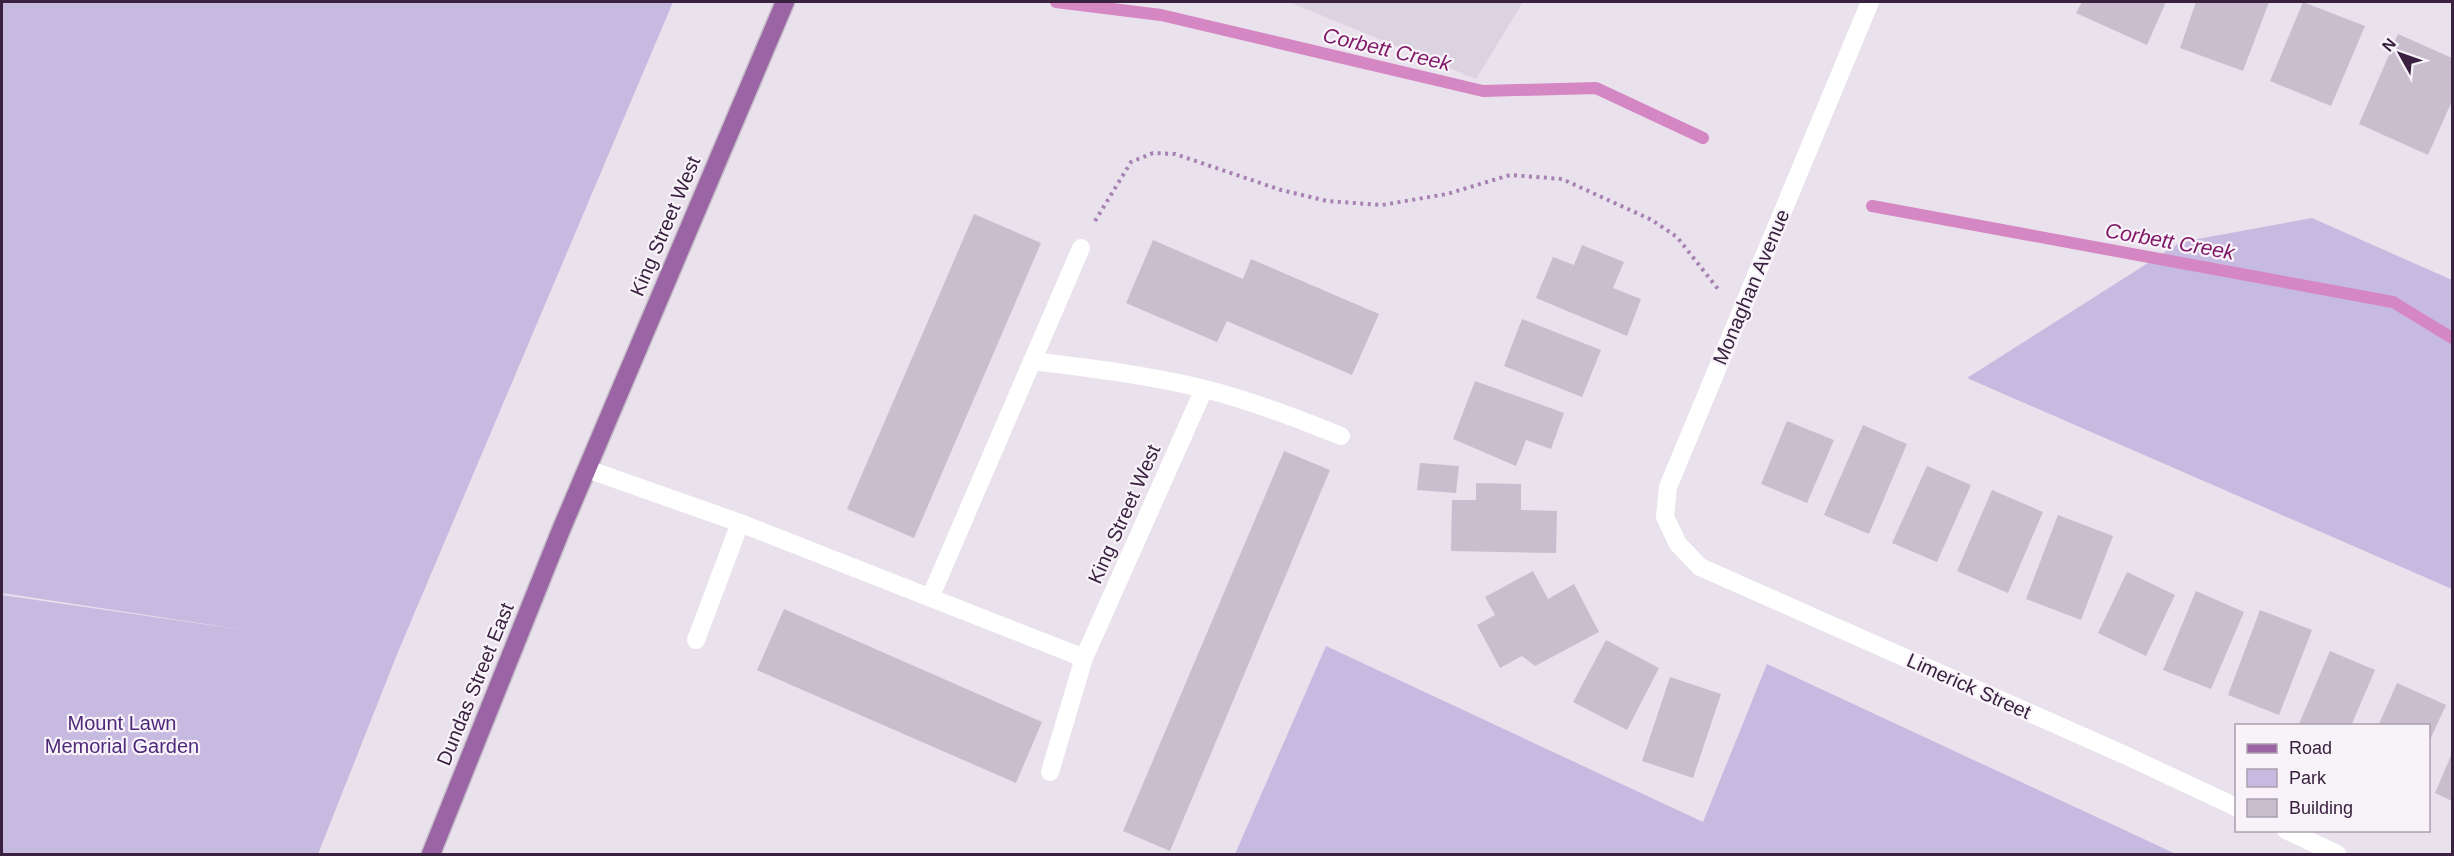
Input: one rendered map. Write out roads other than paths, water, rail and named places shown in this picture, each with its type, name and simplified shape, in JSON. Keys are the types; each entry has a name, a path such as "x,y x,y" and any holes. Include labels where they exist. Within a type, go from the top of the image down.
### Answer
{"main road":[{"name":"King Street West","path":"561,530 785,2"},
{"name":"Dundas Street East","path":"431,855 561,530"}],"street":[{"name":"Monaghan Avenue","path":"1700,567 1678,544 1665,517 1668,487 1870,2"},
{"path":"930,597 1081,248"},
{"path":"1032,361 1106,369 1204,389 1273,409 1341,436"},
{"name":"King Street West","path":"1050,772 1084,658 1204,389"},
{"path":"587,469 740,523 1084,658"},
{"path":"696,640 740,523"},
{"name":"Limerick Street","path":"1700,567 2127,756 2235,807"},
{"path":"2288,832 2337,855"}],"waterway":[{"name":"Corbett Creek","path":"1056,2 1161,15 1483,91 1596,88 1703,138"},
{"name":"Corbett Creek","path":"1872,206 2393,302 2452,338"}],"park label":[{"name":"Mount Lawn Memorial Garden","path":"122,734"}]}
